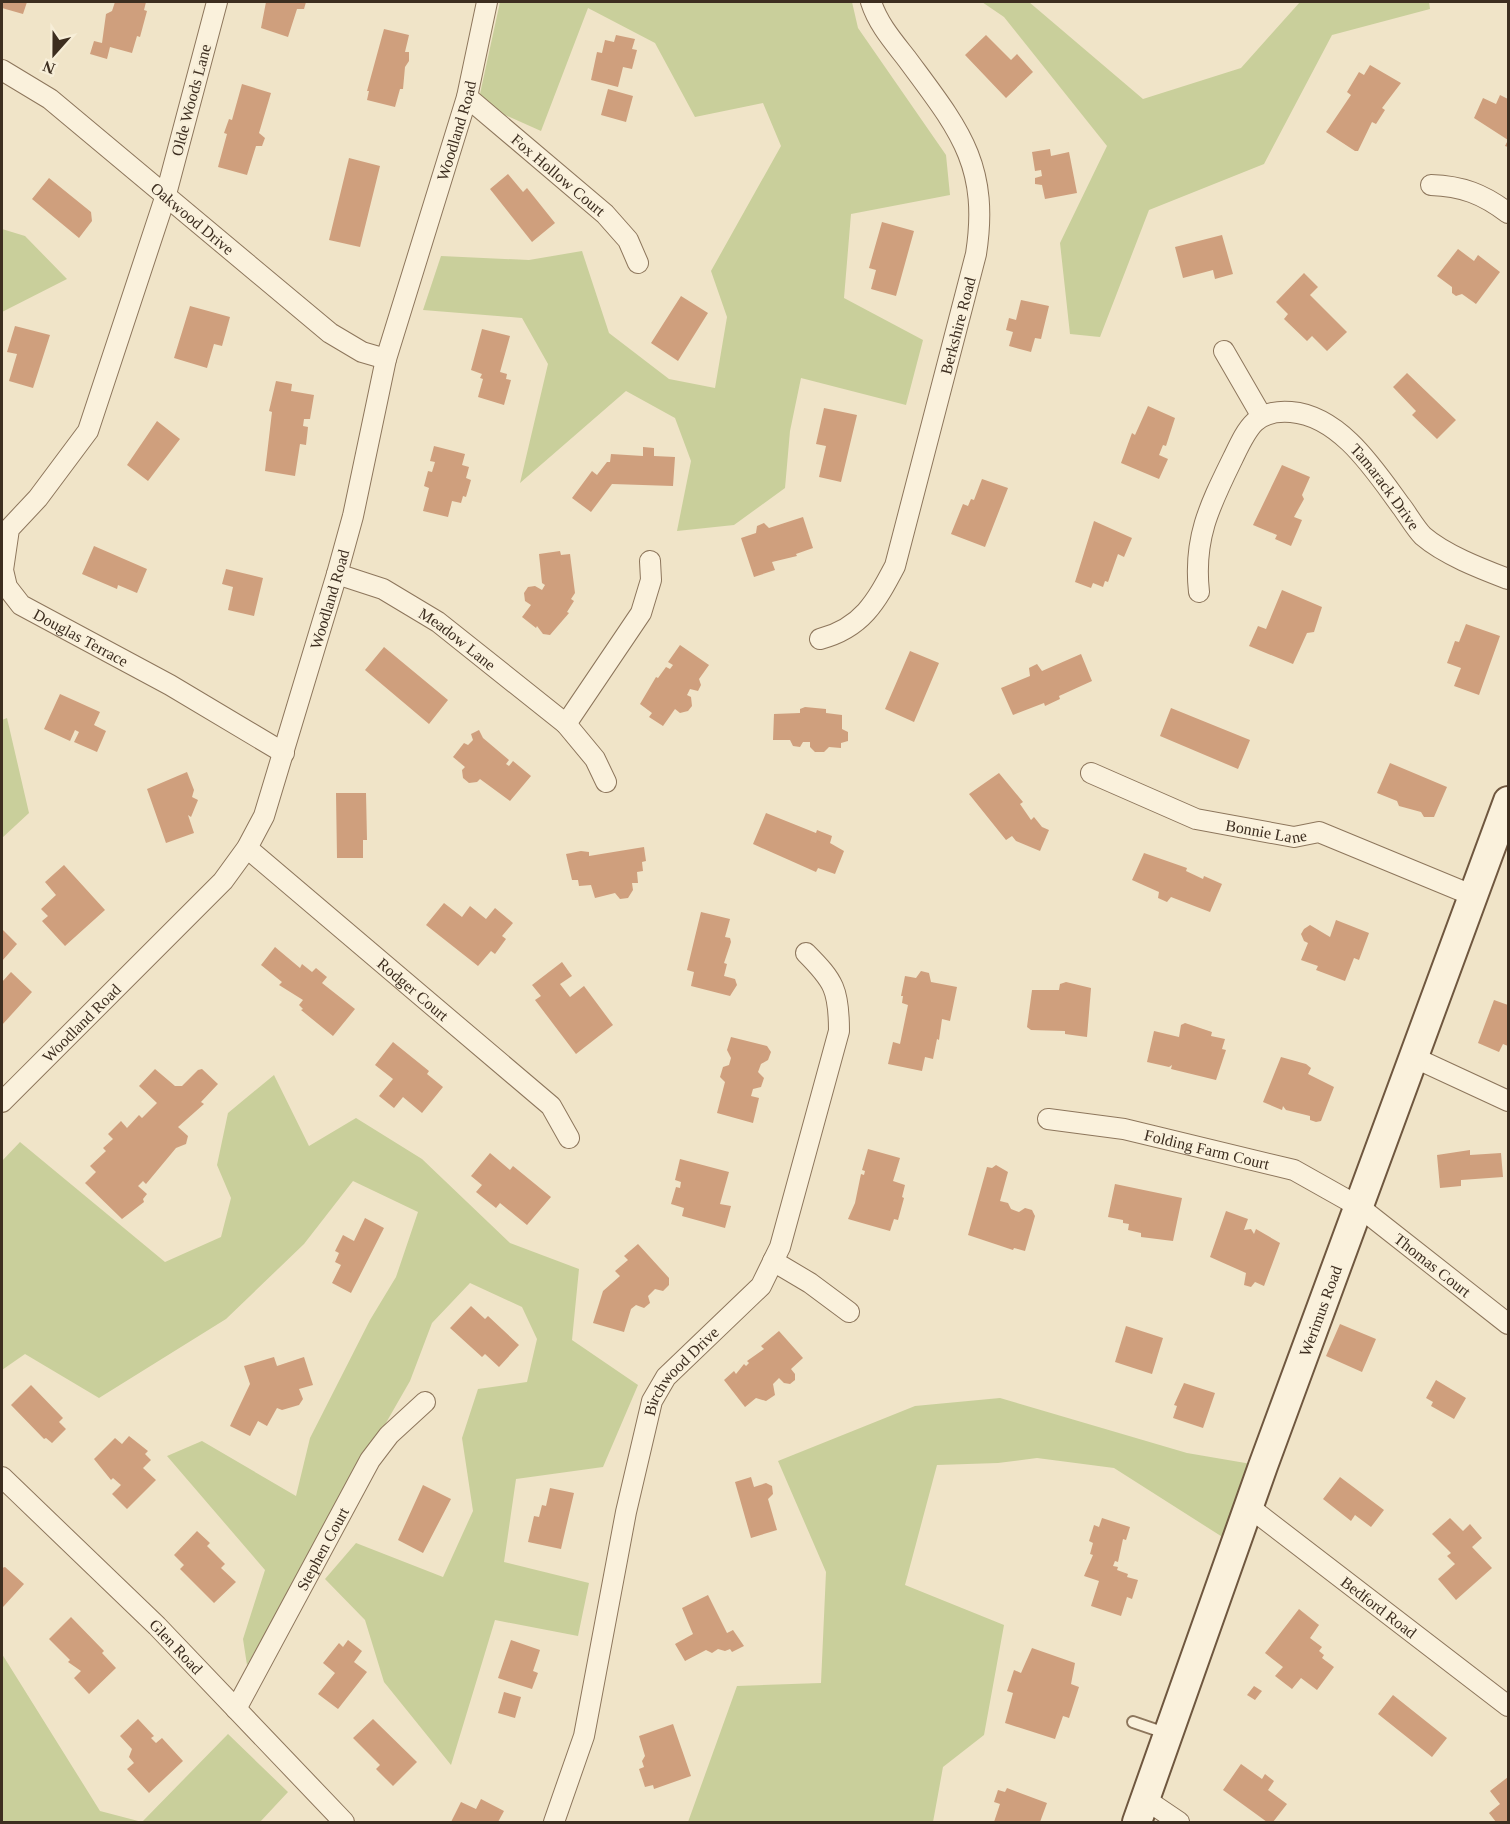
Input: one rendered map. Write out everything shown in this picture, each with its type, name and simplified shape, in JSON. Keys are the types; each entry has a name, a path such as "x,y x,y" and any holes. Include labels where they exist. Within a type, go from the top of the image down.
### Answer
{"main road":[{"name":"Werimus Road","path":"1141,1811 1358,1206 1509,801"}],"street":[{"name":"Olde Woods Lane","path":"165,198 217,2"},
{"name":"Woodland Road","path":"2,1102 223,881 247,848 264,816 353,516 386,360 467,97 487,2"},
{"name":"Berkshire Road","path":"820,639 842,633 875,604 895,566 973,266 980,227 980,200 975,171 965,143 953,122 881,25 871,2"},
{"name":"Oakwood Drive","path":"2,70 50,99 165,198 330,333 362,352 386,360"},
{"name":"Fox Hollow Court","path":"467,97 605,214 628,240 638,263"},
{"path":"1431,185 1457,186 1474,191 1509,213"},
{"name":"Douglas Terrace","path":"165,198 88,431 38,498 9,529 3,570 7,587 21,605 170,685 284,753"},
{"path":"1199,592 1196,568 1199,540 1210,505 1245,434 1261,415 1224,351"},
{"name":"Tamarack Drive","path":"1261,415 1282,411 1308,413 1330,424 1389,489 1423,536 1476,567 1509,579"},
{"path":"566,724 641,614 651,580 650,561"},
{"name":"Meadow Lane","path":"337,574 383,589 438,622 566,724 595,759 606,782"},
{"name":"Bonnie Lane","path":"1091,773 1196,819 1294,837 1319,832 1474,896"},
{"name":"Rodger Court","path":"247,848 551,1106 569,1138"},
{"name":"Birchwood Drive","path":"554,1822 584,1736 626,1512 652,1401 666,1377 761,1286 780,1247 839,1031 839,1000 827,974 806,953"},
{"path":"1413,1057 1509,1101"},
{"name":"Folding Farm Court","path":"1048,1119 1124,1129 1294,1170 1358,1206"},
{"name":"Thomas Court","path":"1358,1206 1509,1324"},
{"path":"773,1261 810,1283 849,1312"},
{"name":"Stephen Court","path":"236,1709 370,1461 389,1435 425,1402"},
{"name":"Glen Road","path":"2,1476 157,1626 344,1822"},
{"name":"Bedford Road","path":"1249,1507 1509,1706"},
{"path":"1141,1811 1179,1822"}],"lane":[{"path":"1133,1722 1169,1734"}],"green space":[{"path":"500,2 852,2 858,28 946,155 950,195 851,214 844,298 923,340 906,405 801,378 790,431 785,488 734,525 677,531 691,461 675,418 626,391 520,483 548,364 522,318 423,310 441,256 529,260 582,251 609,333 669,379 715,388 727,317 711,271 781,146 763,103 695,117 655,43 588,8 541,131 478,103"},
{"path":"982,2 1029,2 1143,99 1241,68 1300,2 1429,2 1430,9 1332,35 1264,164 1149,210 1100,337 1070,334 1060,243 1107,146 1004,17"},
{"path":"2,229 25,236 67,279 2,312"},
{"path":"7,718 29,813 2,838 2,720"},
{"path":"274,1075 309,1146 356,1118 422,1159 510,1243 579,1269 572,1340 638,1385 603,1467 516,1479 504,1562 589,1583 578,1636 495,1620 451,1765 384,1682 365,1620 325,1579 356,1543 443,1577 473,1511 462,1438 478,1389 527,1382 537,1339 522,1307 470,1283 432,1323 410,1381 247,1665 243,1639 265,1570 167,1456 202,1441 296,1496 310,1438 370,1320 396,1277 418,1212 353,1181 304,1244 226,1319 99,1398 25,1354 2,1370 2,1161 20,1142 165,1262 221,1237 231,1198 217,1165 228,1113"},
{"path":"1000,1398 1187,1453 1263,1466 1235,1545 1114,1468 1037,1458 998,1463 937,1465 905,1585 1004,1625 984,1735 943,1767 933,1822 688,1822 737,1686 821,1683 826,1572 778,1461 915,1406"},
{"path":"2,1654 100,1811 142,1822 2,1822"},
{"path":"228,1734 288,1792 260,1822 142,1822"}],"building":[{"path":"2,2 27,2 23,14 2,8"},
{"path":"115,2 146,2 144,10 147,11 140,37 137,36 132,53 110,47 107,59 90,54 94,41 102,43 106,14 112,11"},
{"path":"266,2 306,2 304,9 297,9 288,37 261,28"},
{"path":"384,29 409,35 405,52 409,52 409,61 405,67 403,89 400,89 395,107 367,100 369,91 367,91"},
{"path":"616,35 635,39 632,49 637,50 632,69 623,67 618,87 591,80 597,52 602,53 605,40 614,42"},
{"path":"986,35 1011,60 1017,54 1033,72 1006,98 965,55"},
{"path":"1370,65 1401,83 1382,108 1385,110 1376,124 1372,122 1358,151 1355,151 1326,132 1351,95 1347,92 1359,72 1364,75"},
{"path":"242,84 271,93 259,133 265,138 262,146 256,146 247,175 218,167 227,134 224,133 229,119 232,120"},
{"path":"608,89 633,96 626,122 601,115"},
{"path":"1500,95 1508,99 1508,140 1474,118 1483,98 1496,104"},
{"path":"1050,149 1051,156 1069,152 1077,193 1045,199 1042,185 1035,184 1035,178 1042,176 1041,170 1035,171 1032,152"},
{"path":"349,158 380,166 360,247 329,240"},
{"path":"508,174 523,192 527,188 555,223 532,242 490,189"},
{"path":"49,178 91,212 92,221 79,238 32,199"},
{"path":"882,222 914,231 896,296 871,289 876,270 869,268"},
{"path":"1222,235 1233,274 1215,279 1213,270 1183,278 1175,247"},
{"path":"1458,249 1474,261 1478,255 1500,272 1476,304 1462,294 1456,296 1452,293 1452,287 1437,276"},
{"path":"1304,273 1318,287 1310,295 1347,332 1327,351 1312,336 1307,341 1284,319 1288,314 1276,302"},
{"path":"681,296 708,313 678,361 651,343"},
{"path":"1021,300 1049,306 1041,339 1035,338 1031,352 1009,346 1013,332 1006,330 1009,318 1016,320"},
{"path":"190,306 230,317 222,346 214,344 207,368 174,358"},
{"path":"15,326 50,335 33,388 9,381 17,354 7,352"},
{"path":"482,329 510,336 500,372 507,374 506,379 511,380 504,405 478,397 483,379 480,378 482,374 471,370"},
{"path":"1407,373 1456,420 1437,439 1412,415 1416,411 1393,387"},
{"path":"276,381 292,384 291,391 314,395 310,419 304,419 303,426 308,427 306,445 300,444 295,476 265,471 272,412 269,411"},
{"path":"1148,406 1175,418 1166,446 1163,445 1159,455 1168,459 1159,479 1121,463 1132,433 1135,435"},
{"path":"824,408 857,415 841,482 819,477 826,446 816,444"},
{"path":"157,421 180,439 148,481 127,465"},
{"path":"434,446 465,454 462,465 469,467 466,478 471,480 466,497 463,496 461,503 452,501 448,517 423,511 429,488 424,486 428,471 432,472 435,462 430,461"},
{"path":"643,447 654,448 654,456 675,457 673,486 612,484 591,512 572,498 592,471 597,475 607,462 610,462 611,454 643,456"},
{"path":"1282,465 1310,477 1302,495 1304,499 1294,517 1302,520 1291,546 1275,539 1277,535 1253,525"},
{"path":"982,479 1008,488 985,547 951,534 963,504 968,506 971,499 974,500"},
{"path":"803,517 813,548 796,554 797,556 772,562 775,570 754,577 741,538 756,533 757,526 764,523 769,528"},
{"path":"1094,521 1132,538 1124,557 1118,554 1108,582 1105,581 1103,587 1093,583 1091,588 1075,582"},
{"path":"94,546 147,569 137,593 118,585 117,589 82,574"},
{"path":"560,551 561,555 570,554 575,593 571,599 574,601 567,612 569,613 550,635 543,634 537,626 536,628 522,617 531,605 525,601 524,593 528,587 535,586 542,590 545,585 542,583 539,554"},
{"path":"226,569 263,578 254,616 228,610 233,587 222,584"},
{"path":"1282,590 1322,607 1314,632 1307,633 1293,664 1249,646 1258,626 1266,629"},
{"path":"1466,624 1500,636 1479,695 1454,686 1461,668 1447,663 1455,641 1459,642"},
{"path":"680,645 709,665 699,679 701,685 698,691 690,689 687,695 691,697 692,706 688,711 680,713 675,709 663,726 649,717 652,713 640,704 656,677 658,678 666,667 670,669 673,665 668,662"},
{"path":"384,647 448,700 429,724 365,670"},
{"path":"910,651 939,663 914,722 885,709"},
{"path":"1081,654 1092,681 1059,696 1060,699 1045,706 1044,703 1013,715 1001,688 1030,676 1029,668 1037,664 1042,671"},
{"path":"60,694 100,712 94,725 106,731 97,752 74,742 79,732 75,730 70,741 44,729"},
{"path":"805,707 826,709 826,713 842,715 842,729 848,732 848,741 841,743 841,748 829,747 824,752 815,752 810,747 810,742 803,742 800,747 793,746 790,740 773,740 774,714 800,713 800,709"},
{"path":"1171,708 1250,740 1238,769 1160,736"},
{"path":"479,730 483,738 509,760 506,764 509,766 513,761 531,776 510,801 480,779 469,783 463,778 462,770 465,767 453,757 464,743 468,745 473,740 471,734"},
{"path":"1390,763 1447,787 1434,817 1424,817 1421,812 1399,806 1397,801 1377,793"},
{"path":"187,772 194,790 192,797 198,800 191,817 188,815 194,833 166,843 147,789"},
{"path":"999,773 1023,802 1020,804 1031,820 1034,817 1042,827 1049,830 1040,851 1016,841 1012,836 1006,840 969,794"},
{"path":"336,793 366,793 367,840 363,840 363,858 337,858"},
{"path":"766,813 816,833 817,830 832,836 830,843 844,851 835,874 818,868 816,872 753,844"},
{"path":"644,847 646,861 642,862 643,871 637,872 638,883 632,883 633,890 628,898 620,899 615,893 595,898 591,885 579,886 578,880 572,880 566,854 581,851 589,852 589,856"},
{"path":"1144,853 1187,868 1186,871 1203,879 1204,876 1222,884 1210,912 1171,897 1167,902 1158,898 1159,892 1132,880"},
{"path":"64,865 105,910 65,946 42,921 48,916 41,909 56,895 45,882"},
{"path":"444,903 462,917 470,906 486,919 495,908 513,923 502,936 506,939 495,954 491,951 478,966 426,925"},
{"path":"701,912 730,919 725,937 730,938 731,942 724,963 727,964 724,976 735,979 737,985 730,996 691,986 694,972 687,970"},
{"path":"1336,920 1369,933 1359,960 1354,958 1345,981 1316,970 1318,966 1301,960 1308,943 1304,941 1301,934 1304,929 1310,925 1330,937"},
{"path":"2,929 17,944 2,961"},
{"path":"275,947 300,968 302,964 312,972 316,968 327,977 322,983 355,1009 333,1036 301,1010 303,1009 299,1005 303,1000 279,985 282,982 261,965"},
{"path":"562,962 572,976 560,984 570,997 584,986 613,1025 576,1054 535,1000 541,996 532,985"},
{"path":"921,971 929,973 931,982 957,987 950,1021 942,1019 933,1059 925,1057 922,1071 888,1064 893,1042 900,1044 908,1005 902,1003 903,996 901,996 905,976 916,978"},
{"path":"11,972 32,992 2,1025 2,982"},
{"path":"1066,982 1091,988 1087,1037 1065,1034 1065,1031 1031,1030 1027,1027 1032,990 1059,990 1060,984"},
{"path":"1494,1000 1508,1005 1508,1046 1503,1044 1499,1052 1478,1043"},
{"path":"1185,1023 1212,1032 1211,1036 1225,1039 1222,1049 1226,1050 1216,1080 1171,1069 1172,1065 1169,1067 1147,1062 1154,1031 1179,1037 1181,1025"},
{"path":"731,1037 767,1046 771,1052 768,1060 761,1064 758,1072 764,1078 761,1087 753,1089 751,1096 759,1098 753,1123 717,1113 725,1082 720,1077 723,1067 729,1065 731,1058 727,1050"},
{"path":"393,1042 429,1071 427,1074 443,1087 422,1113 403,1097 394,1108 379,1096 393,1079 375,1065"},
{"path":"1281,1057 1306,1064 1311,1068 1308,1074 1334,1087 1321,1121 1316,1122 1310,1120 1310,1116 1286,1110 1283,1106 1282,1110 1263,1102"},
{"path":"155,1069 175,1086 182,1086 198,1070 202,1069 218,1084 201,1102 204,1104 178,1127 188,1136 186,1144 176,1148 146,1184 143,1181 138,1186 147,1194 143,1199 144,1202 122,1219 85,1183 96,1172 90,1166 106,1151 103,1148 113,1139 108,1134 121,1121 127,1128 139,1115 142,1118 157,1103 139,1086"},
{"path":"868,1149 900,1158 893,1181 905,1185 902,1197 904,1198 898,1220 894,1219 890,1231 848,1219 855,1203 861,1174 864,1175 865,1171 862,1170"},
{"path":"1470,1150 1470,1155 1501,1153 1503,1177 1461,1180 1461,1186 1440,1188 1437,1155"},
{"path":"490,1153 510,1170 513,1166 551,1197 527,1225 500,1203 496,1208 476,1192 482,1185 471,1176"},
{"path":"680,1159 729,1172 720,1204 731,1206 725,1228 682,1216 684,1208 671,1204 676,1187 680,1188 681,1182 675,1180"},
{"path":"996,1165 1008,1172 1000,1201 1008,1203 1011,1209 1019,1212 1025,1208 1032,1210 1035,1216 1025,1251 1014,1248 1013,1250 968,1235 987,1167 992,1168"},
{"path":"1115,1184 1182,1198 1173,1241 1141,1237 1141,1233 1128,1230 1129,1224 1123,1223 1123,1220 1108,1217"},
{"path":"1226,1211 1248,1219 1244,1230 1251,1229 1254,1234 1256,1229 1280,1243 1264,1286 1255,1282 1251,1287 1244,1285 1246,1273 1210,1257"},
{"path":"365,1218 384,1228 351,1293 332,1283 341,1265 335,1262 339,1253 335,1251 343,1235 354,1241"},
{"path":"638,1244 669,1278 669,1285 663,1291 655,1289 648,1296 650,1303 644,1308 636,1305 631,1309 624,1332 593,1323 603,1291 620,1276 615,1271 628,1260 624,1256"},
{"path":"471,1306 485,1319 488,1316 519,1345 499,1367 485,1354 482,1357 450,1328"},
{"path":"1340,1324 1376,1339 1362,1372 1326,1356"},
{"path":"1126,1326 1163,1338 1152,1374 1115,1362"},
{"path":"779,1331 803,1358 791,1369 795,1374 795,1380 790,1384 784,1383 779,1378 773,1384 775,1395 766,1401 756,1398 745,1407 724,1380 734,1371 736,1374 744,1364 746,1366 749,1363 747,1361 764,1349 761,1346"},
{"path":"274,1357 277,1366 304,1357 313,1385 299,1389 303,1399 299,1405 282,1410 277,1408 267,1426 258,1421 250,1436 230,1426 250,1384 244,1366"},
{"path":"1436,1380 1466,1398 1454,1419 1431,1406 1433,1402 1426,1398"},
{"path":"1184,1383 1215,1393 1203,1428 1173,1418 1177,1406 1174,1405"},
{"path":"31,1385 63,1418 59,1422 66,1429 52,1443 44,1439 11,1405"},
{"path":"129,1436 148,1451 145,1454 151,1460 143,1468 156,1480 127,1509 112,1494 121,1485 113,1478 111,1480 94,1459 115,1438 122,1444"},
{"path":"751,1477 754,1487 766,1483 772,1486 773,1494 768,1499 777,1530 751,1538 735,1482"},
{"path":"1340,1477 1384,1510 1371,1527 1355,1515 1351,1521 1323,1499"},
{"path":"423,1485 451,1499 423,1553 398,1540"},
{"path":"550,1488 574,1493 561,1549 528,1542 534,1516 539,1517 542,1505 546,1506"},
{"path":"1102,1518 1130,1527 1126,1540 1123,1539 1118,1562 1115,1561 1113,1566 1128,1574 1127,1577 1138,1580 1132,1599 1127,1597 1121,1616 1091,1606 1099,1581 1084,1576 1093,1555 1090,1554 1093,1543 1089,1541 1094,1525 1099,1527"},
{"path":"1450,1518 1463,1531 1470,1524 1482,1538 1472,1547 1492,1568 1456,1600 1438,1579 1455,1564 1447,1556 1451,1553 1432,1534"},
{"path":"197,1531 210,1543 207,1546 225,1564 221,1568 236,1582 214,1603 180,1569 184,1565 174,1555"},
{"path":"5,1567 24,1584 3,1607 2,1568"},
{"path":"708,1595 727,1633 733,1630 744,1646 732,1652 730,1649 725,1651 718,1649 712,1653 706,1650 685,1661 675,1644 693,1634 682,1608"},
{"path":"1299,1609 1319,1625 1310,1638 1322,1647 1319,1651 1324,1655 1322,1658 1334,1667 1317,1690 1301,1678 1292,1689 1275,1676 1283,1667 1265,1653"},
{"path":"71,1617 104,1651 102,1653 116,1668 89,1694 74,1678 81,1671 68,1662 70,1660 49,1639"},
{"path":"348,1640 362,1651 354,1662 367,1672 338,1709 318,1694 335,1673 323,1663 339,1643 343,1647"},
{"path":"511,1640 540,1650 533,1671 538,1673 532,1689 498,1678"},
{"path":"1032,1648 1075,1663 1071,1684 1079,1687 1069,1718 1063,1716 1055,1739 1005,1723 1013,1693 1007,1691 1014,1670 1021,1673"},
{"path":"1254,1686 1262,1691 1255,1700 1247,1695"},
{"path":"504,1692 521,1697 515,1718 498,1713"},
{"path":"1393,1695 1447,1738 1432,1757 1378,1714"},
{"path":"138,1719 154,1736 151,1738 156,1743 162,1738 183,1761 149,1793 127,1769 134,1763 129,1757 132,1749 120,1736"},
{"path":"373,1719 417,1762 393,1786 376,1769 380,1765 353,1738"},
{"path":"673,1724 691,1776 654,1789 653,1785 645,1787 639,1769 644,1767 642,1761 645,1756 639,1736"},
{"path":"1241,1764 1262,1779 1265,1774 1274,1781 1268,1790 1287,1804 1273,1822 1267,1822 1223,1790"},
{"path":"1508,1777 1508,1822 1496,1822 1489,1813 1500,1804 1490,1791"},
{"path":"1007,1788 1047,1803 1040,1822 994,1822 1000,1804 994,1802 998,1790 1005,1792"},
{"path":"481,1799 504,1811 498,1822 451,1822 461,1802 476,1809"}]}
